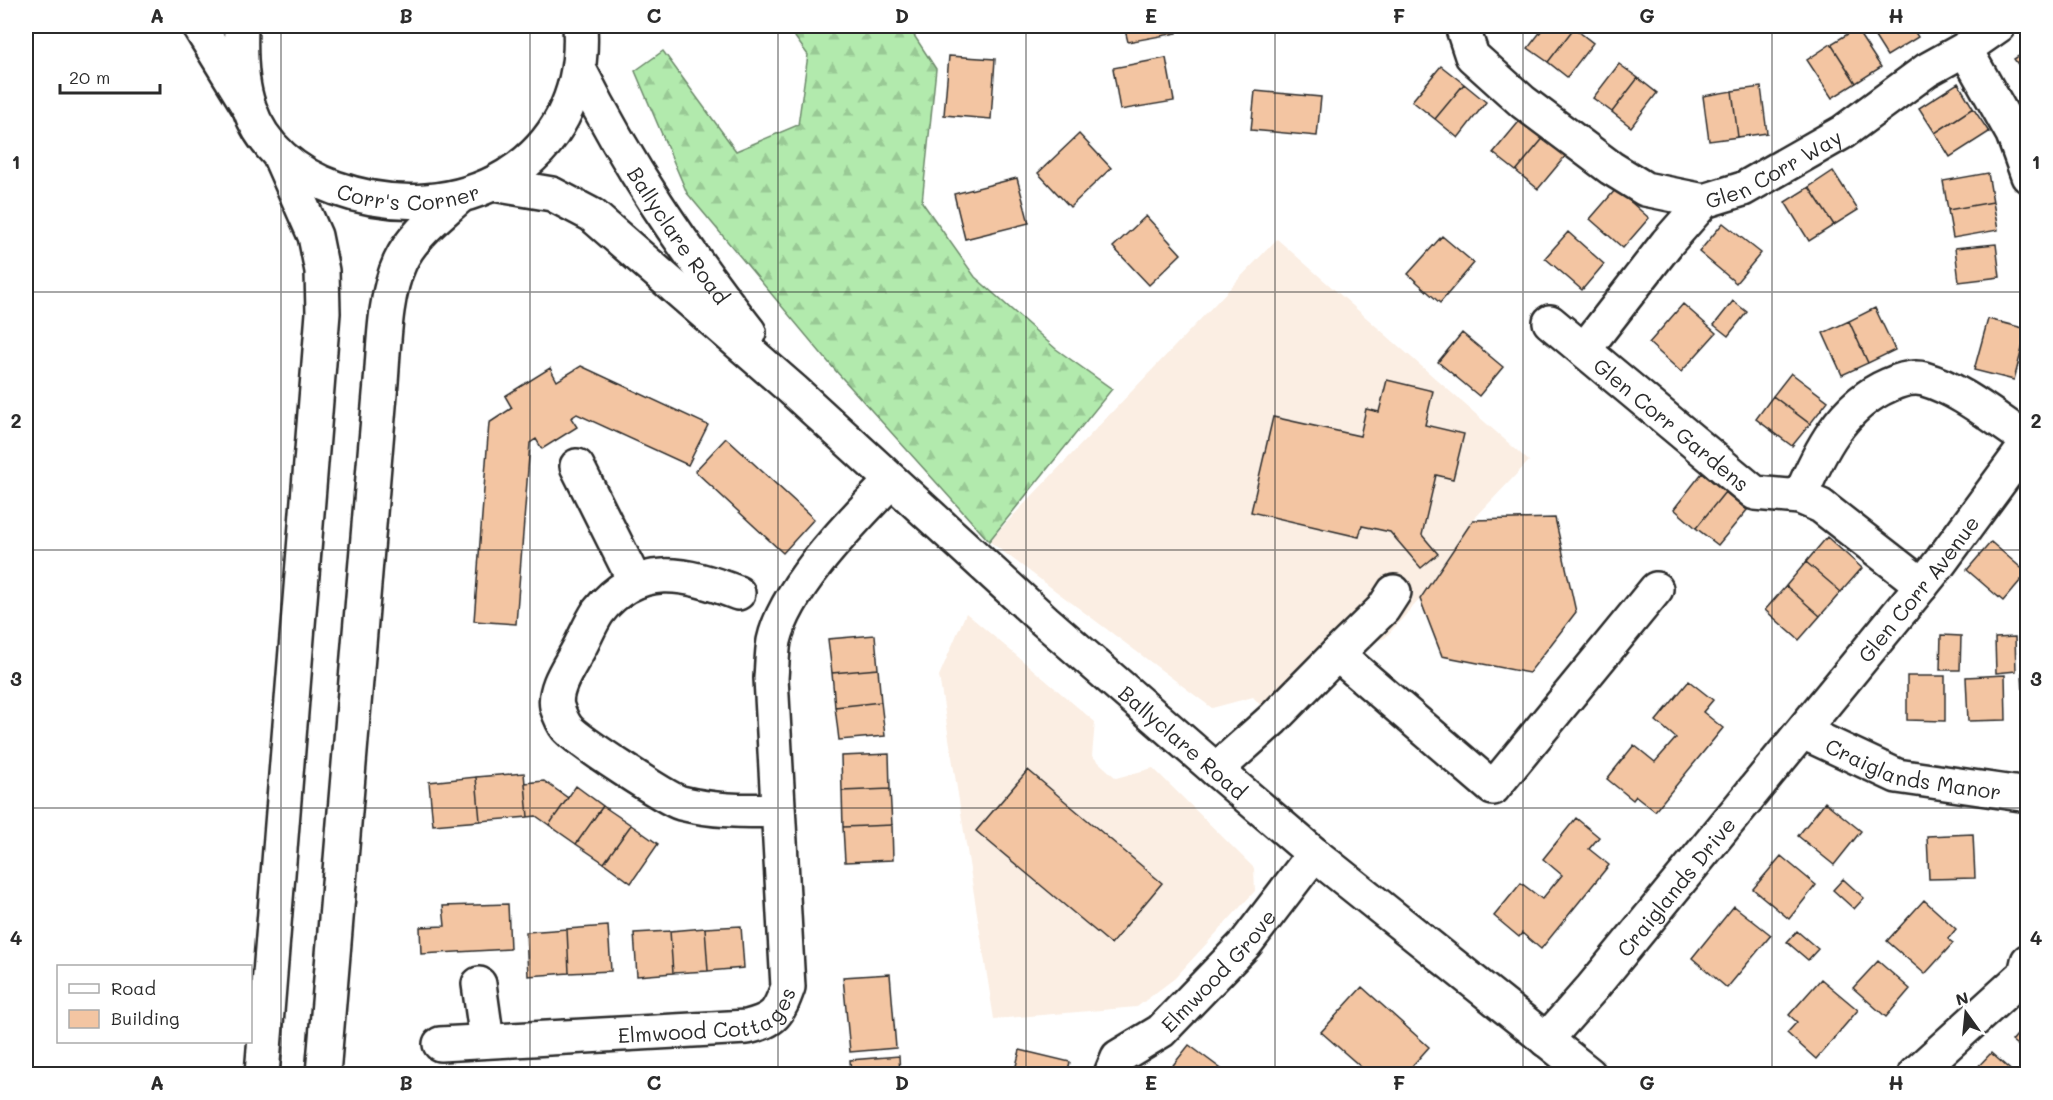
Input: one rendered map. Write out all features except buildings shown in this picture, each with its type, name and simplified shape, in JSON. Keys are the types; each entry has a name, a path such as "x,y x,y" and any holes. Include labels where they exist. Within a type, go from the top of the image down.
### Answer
{"main road":[{"path":"199,26 248,106"},
{"name":"Corr's Corner","path":"241,26 240,57 248,106 261,131 280,157 318,182 354,195 424,202 458,198 493,184 528,161 555,131 570,104 584,41"},
{"path":"1462,26 1472,56 1523,102 1611,168 1645,189 1704,201"},
{"name":"Glen Corr Way","path":"1584,350 1667,243 1704,201 1743,189 1843,132 1927,70 1965,50 1998,26"},
{"name":"Ballyclare Road","path":"584,41 634,172 695,262 793,390"},
{"path":"1965,50 2013,134 2028,176"},
{"path":"262,1074 323,313 322,271 315,236 280,157"},
{"name":"Ballyclare Road","path":"493,184 552,194 592,215 793,390 1045,621 1216,770 1314,854 1589,1074"},
{"path":"323,1074 380,394 392,290 400,262 409,247 420,233 458,198"},
{"name":"Glen Corr Gardens","path":"1550,322 1755,493 1800,497 1821,506 1922,585"},
{"path":"1800,497 1819,453 1857,404 1877,390 1904,378 1922,378 1948,388 2028,441"},
{"name":"Glen Corr Avenue","path":"1803,732 1922,585 2028,441"},
{"path":"577,466 634,580"},
{"name":"Elmwood Cottages","path":"440,1044 747,1027 766,1023 779,1010 788,987 776,810 771,678 774,640 788,605 812,570 891,481"},
{"path":"738,592 704,580 676,575 646,576 634,580 598,613 561,681 557,705 566,727 582,742 678,802 726,812 776,810"},
{"path":"1337,654 1493,788 1656,589"},
{"path":"1216,770 1273,719 1383,609 1394,592"},
{"name":"Craiglands Manor","path":"1803,732 1897,776 2028,795"},
{"name":"Craiglands Drive","path":"1546,1040 1592,988 1803,732"},
{"name":"Elmwood Grove","path":"1111,1074 1118,1057 1161,1031 1246,944 1314,854"},
{"path":"1915,1074 2025,974 2028,961"},
{"path":"479,984 487,1041"}],"shaded area":[{"path":"1277,239 1529,461 1473,520 1420,599 1385,638 1337,654 1273,719 1253,697 1212,708 989,541"},
{"path":"966,613 1095,722 1092,756 1116,778 1153,768 1254,868 1255,891 1175,978 1137,1007 994,1019 939,676"}],"green space":[{"path":"787,26 908,26 936,69 922,202 975,277 1056,349 1112,389 989,541 835,370 687,193 635,71 663,51 736,151 798,125 808,55"}]}
